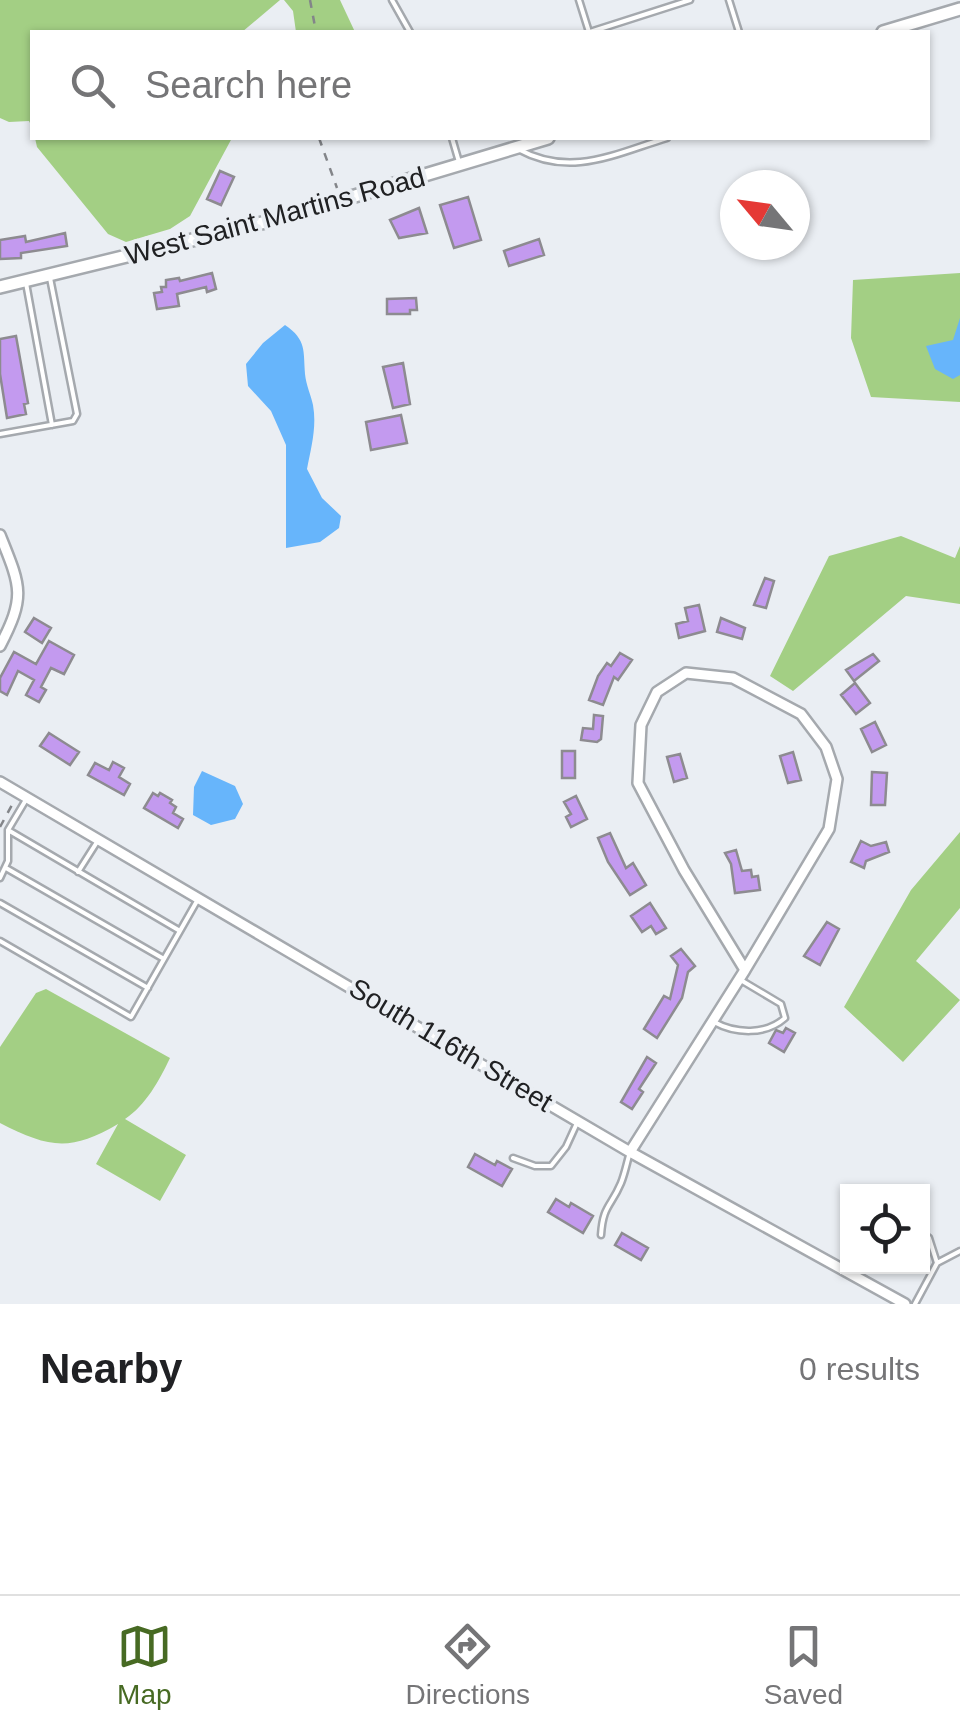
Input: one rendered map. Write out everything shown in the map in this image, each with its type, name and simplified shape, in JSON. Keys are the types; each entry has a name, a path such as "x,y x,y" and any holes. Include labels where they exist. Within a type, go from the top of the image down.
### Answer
{"street":[{"path":"889,30 960,8"},
{"name":"West Saint Martins Road","path":"0,287 341,202 540,140"},
{"path":"0,536 18,586 20,604 0,646"},
{"path":"630,1152 742,974 830,828 838,779 826,748 801,714 733,678 686,673 657,692 641,725 638,783 742,974"},
{"name":"South 116th Street","path":"0,782 630,1152 840,1263"},
{"name":"South 116th Street","path":"858,1274 905,1304"}],"lane":[{"path":"392,0 409,30"},
{"path":"596,30 690,0"},
{"path":"728,0 738,30"},
{"path":"581,1 589,30"},
{"path":"453,140 460,164"},
{"path":"514,147 539,161 560,165 598,160 661,140"},
{"path":"0,434 73,421 77,414 50,277"},
{"path":"26,283 52,425"},
{"path":"0,878 6,868 8,830 27,798"},
{"path":"8,830 180,931"},
{"path":"78,872 98,839"},
{"path":"6,868 164,959"},
{"path":"0,940 131,1017 199,898"},
{"path":"0,904 148,988"},
{"path":"712,1021 742,1032 775,1025 785,1018 780,1004 742,974"},
{"path":"513,1158 535,1166 550,1166 566,1147 578,1120"},
{"path":"601,1235 602,1214 608,1200 620,1188 630,1152"},
{"path":"930,1241 937,1264"},
{"path":"916,1304 937,1264 960,1251"}],"path":[{"path":"310,0 316,30"},
{"path":"321,140 341,202"},
{"path":"0,827 11,799"}],"green space":[{"path":"0,0 280,0 244,30 30,30 30,123 0,118"},
{"path":"284,0 340,0 354,30 296,30 293,11"},
{"path":"35,140 231,140 190,216 170,229 126,242 108,234 37,147"},
{"path":"960,273 960,402 871,397 851,338 853,280"},
{"path":"901,536 955,558 960,546 960,604 906,596 793,691 770,676 829,556"},
{"path":"960,832 960,908 916,961 960,1000 903,1062 844,1007 911,890"},
{"path":"46,989 170,1058 146,1100 125,1119 186,1155 160,1201 96,1164 118,1124 86,1139 59,1143 32,1138 0,1123 0,1047 36,993"}],"water":[{"path":"960,318 960,375 953,379 935,369 926,346 953,340"},
{"path":"285,325 302,346 313,405 314,429 307,469 322,498 341,516 339,528 320,542 286,548 286,445 271,411 248,386 246,364"},
{"path":"202,771 235,786 243,804 235,819 211,825 193,815 194,787"}],"building":[{"path":"220,171 234,177 221,205 207,199"},
{"path":"468,197 481,240 454,248 440,205"},
{"path":"419,208 427,233 399,238 390,220"},
{"path":"65,233 67,246 21,253 21,258 0,259 0,240 25,236 26,242"},
{"path":"539,239 544,255 509,266 504,251"},
{"path":"212,273 216,289 207,292 206,287 177,294 179,306 157,309 154,293 162,292 166,280 180,281"},
{"path":"416,298 417,310 410,310 410,314 387,314 387,299"},
{"path":"16,336 28,403 24,404 26,414 7,418 0,374 0,339"},
{"path":"403,363 410,404 393,408 383,367"},
{"path":"401,415 407,443 371,450 366,422"},
{"path":"765,578 774,581 766,608 754,605"},
{"path":"699,605 705,631 679,638 676,624 688,621 685,608"},
{"path":"34,618 51,628 42,643 25,632"},
{"path":"721,618 745,628 742,639 717,632"},
{"path":"49,641 74,655 64,674 51,668 41,687 46,690 39,702 26,695 34,680 18,671 7,695 0,691 0,678 14,652 36,664"},
{"path":"620,653 632,660 618,680 614,677 603,705 589,700 598,676"},
{"path":"873,654 879,661 854,681 846,670"},
{"path":"855,683 870,703 856,714 841,695"},
{"path":"594,715 603,716 601,739 581,740 583,728 593,729"},
{"path":"875,722 886,745 872,752 861,729"},
{"path":"49,733 79,752 70,765 40,746"},
{"path":"562,751 575,751 575,778 562,778"},
{"path":"793,752 801,780 788,783 780,756"},
{"path":"680,754 687,778 674,782 667,757"},
{"path":"113,762 124,768 119,777 130,784 124,795 88,775 95,763 109,770"},
{"path":"872,772 887,773 885,805 871,805"},
{"path":"153,793 172,800 170,803 176,807 173,813 183,819 178,828 144,808"},
{"path":"576,796 587,819 571,827 566,817 571,814 564,802"},
{"path":"610,833 626,868 633,863 646,885 630,895 608,862 598,838"},
{"path":"861,841 871,846 886,842 889,852 866,861 864,868 851,862"},
{"path":"736,850 742,871 751,870 752,877 758,876 760,890 735,893 731,864 725,853"},
{"path":"650,903 666,928 656,934 651,926 642,932 631,916"},
{"path":"827,922 839,929 820,965 804,956"},
{"path":"681,949 695,966 688,972 682,998 657,1038 644,1029 664,996 670,999 678,965 671,956"},
{"path":"786,1028 795,1033 784,1052 769,1043 776,1030 783,1033"},
{"path":"647,1057 656,1063 639,1089 643,1092 632,1109 621,1102"},
{"path":"475,1154 512,1169 502,1186 468,1167"},
{"path":"556,1199 593,1216 583,1233 548,1212"},
{"path":"622,1233 648,1248 641,1260 615,1245"}]}
